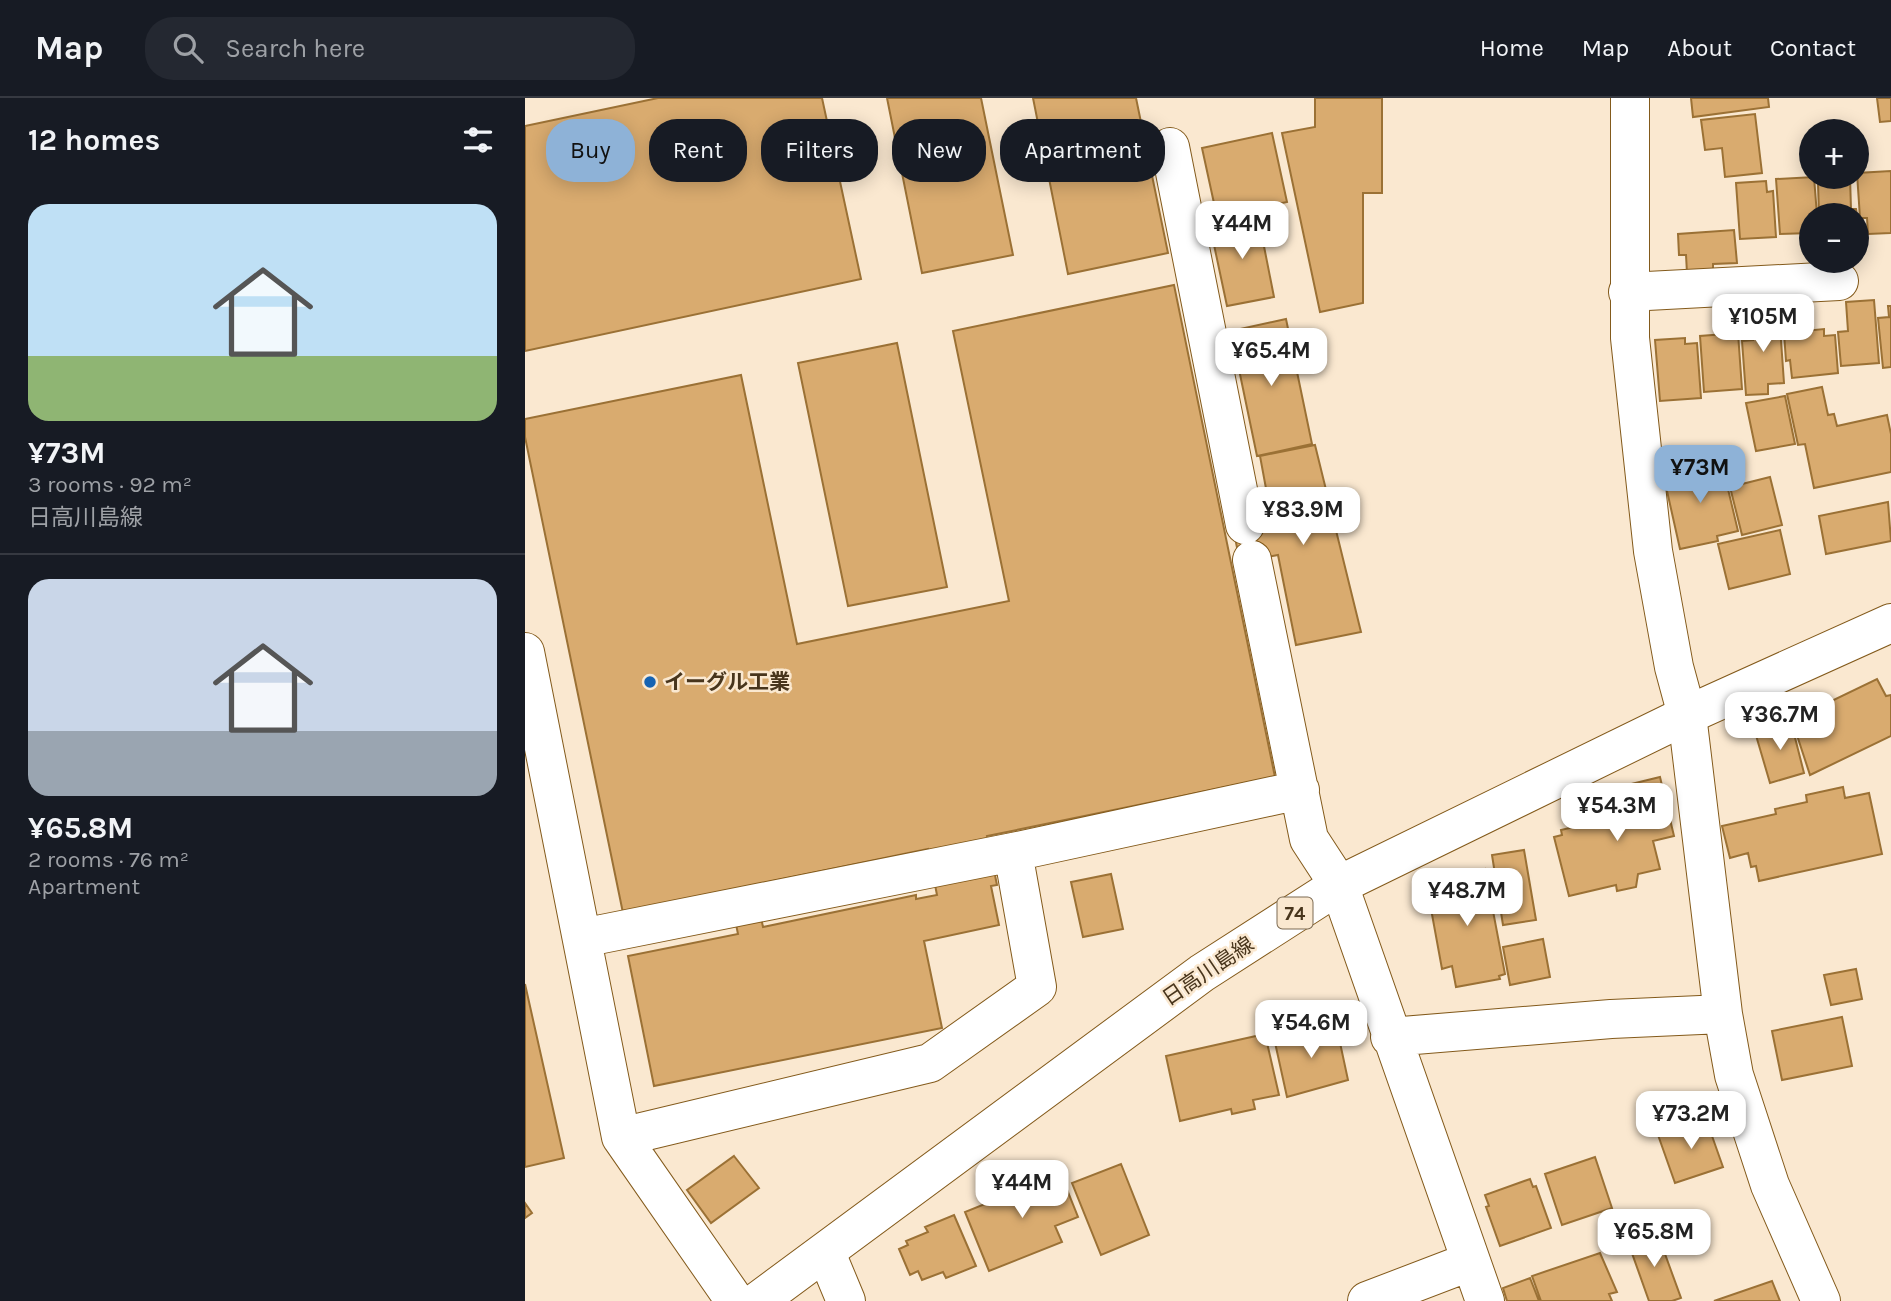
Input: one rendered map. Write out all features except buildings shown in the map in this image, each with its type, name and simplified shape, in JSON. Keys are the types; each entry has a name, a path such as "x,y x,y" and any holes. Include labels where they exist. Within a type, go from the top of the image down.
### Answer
{"street":[{"path":"1630,98 1628,292 1653,551 1674,667 1687,715 1724,1014 1734,1075 1770,1185 1821,1301"},
{"path":"1170,146 1309,839 1339,885 1390,1037 1485,1301"},
{"path":"1628,292 1839,281"},
{"name":"日高川島線","path":"758,1301 1202,973 1339,885 1687,715 1891,623"},
{"path":"525,652 621,1137 735,1301"},
{"path":"582,938 1013,852 1300,790"},
{"path":"621,1137 930,1063 1037,987 1013,852"},
{"path":"1390,1037 1611,1019 1724,1014"},
{"path":"826,1252 846,1301"},
{"path":"1367,1301 1469,1262"}],"place":[{"name":"イーグル工業","path":"650,682"}]}
